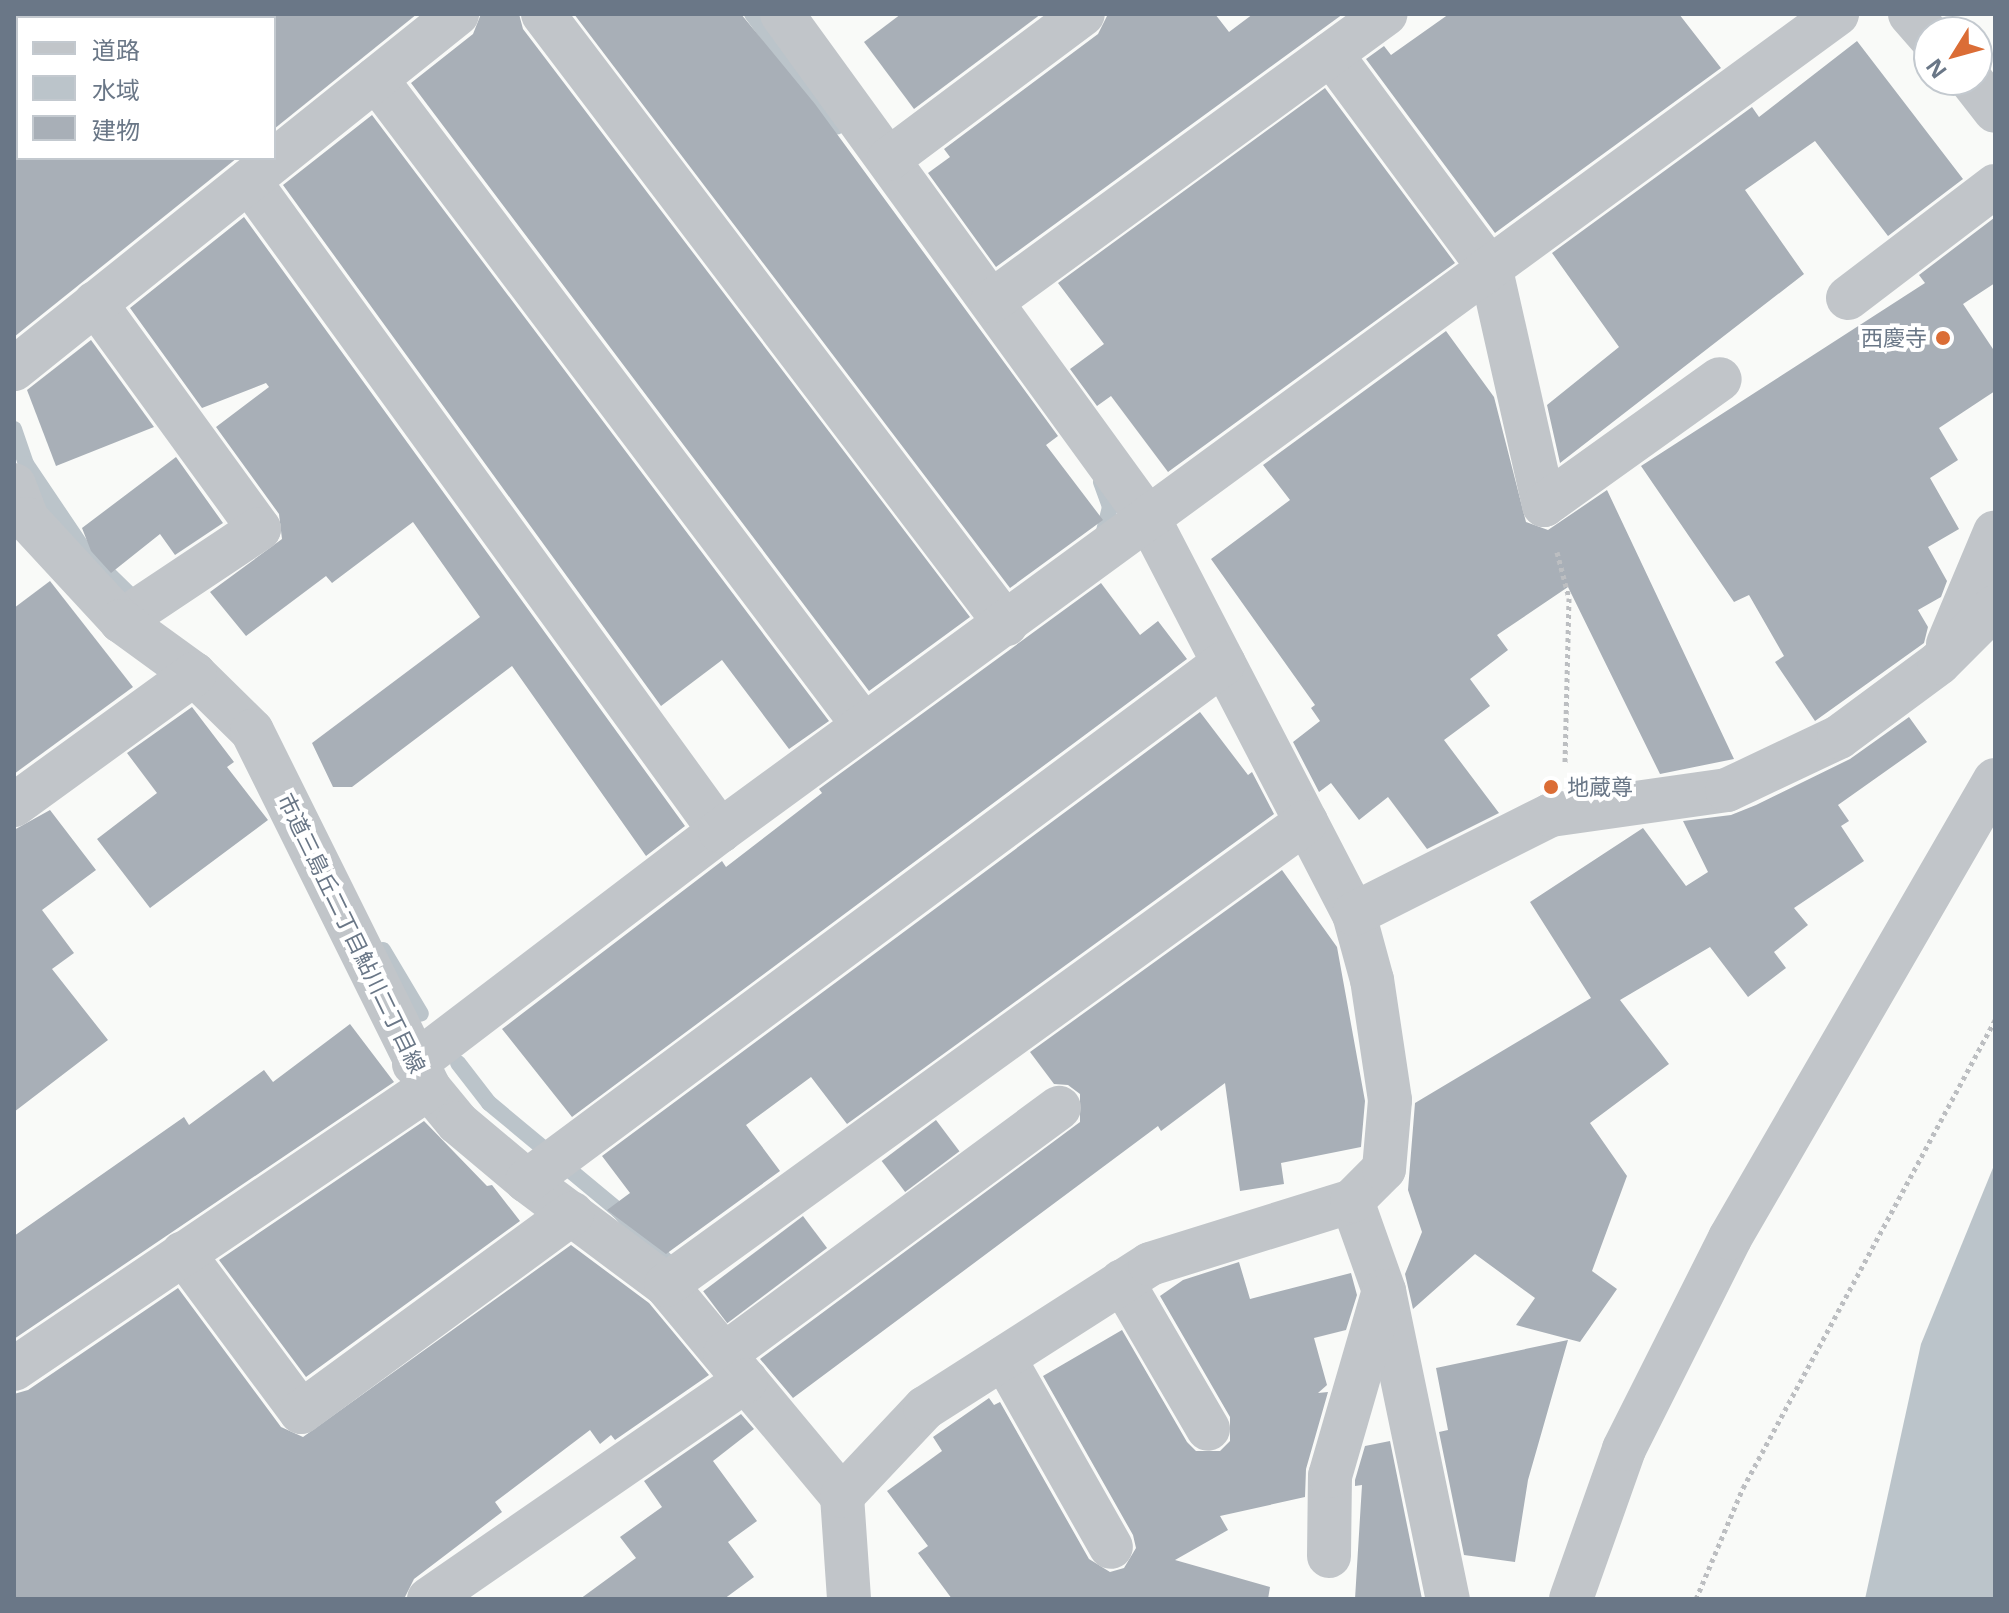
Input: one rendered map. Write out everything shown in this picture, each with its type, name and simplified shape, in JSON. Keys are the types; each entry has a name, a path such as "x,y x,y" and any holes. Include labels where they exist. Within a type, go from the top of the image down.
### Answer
{"street":[{"path":"276,159 457,14"},
{"path":"543,14 1006,624"},
{"path":"782,14 1150,521 1354,914 1372,980 1390,1100 1384,1169 1352,1201 1150,1264 925,1408 842,1496 849,1599"},
{"path":"889,159 1083,14"},
{"path":"992,301 1385,14"},
{"path":"14,1369 183,1253 422,1076 720,831 1150,521 1837,14"},
{"path":"1331,54 1491,270 1544,505 1720,379"},
{"path":"376,79 864,726"},
{"path":"14,369 275,160"},
{"path":"249,181 720,831"},
{"path":"1848,298 1995,186"},
{"path":"95,303 259,529 121,621"},
{"name":"市道三島丘二丁目鮎川二丁目線","path":"18,511 121,621 194,674 252,731 422,1076 458,1123 527,1181 666,1285 842,1496"},
{"path":"1939,663 1995,532"},
{"path":"1354,914 1564,813 1727,790 1839,737 1939,663 1995,607"},
{"path":"527,1181 1224,663"},
{"path":"14,805 194,674"},
{"path":"1571,1599 1624,1449 1730,1238 1995,780"},
{"path":"666,1285 1306,822"},
{"path":"429,1599 736,1367 1059,1108"},
{"path":"1352,1201 1384,1291 1448,1599"},
{"path":"183,1253 301,1412 572,1214"},
{"path":"1122,1281 1208,1429"},
{"path":"1329,1556 1330,1476 1384,1291"},
{"path":"1004,1358 1111,1547"}],"path":[{"path":"1544,505 1569,598 1564,813"},
{"path":"1696,1599 1743,1488 1995,1020"}],"water":[{"path":"1995,1163 1995,1599 1865,1599 1921,1344"}],"building":[{"path":"274,14 417,14 276,127"},
{"path":"481,14 519,14 523,29 970,617 869,691 411,83 473,34"},
{"path":"574,14 741,14 815,104 1058,436 1046,445 1103,520 1010,588"},
{"path":"901,14 1041,14 914,109 864,42"},
{"path":"1108,14 1215,14 1229,32 1253,14 1343,14 996,267 928,173 950,157 944,149 1098,34"},
{"path":"1449,14 1679,14 1721,68 1495,233 1366,59 1384,46 1391,55"},
{"path":"1857,41 1963,179 1888,236 1815,141 1745,190 1804,274 1560,463 1547,405 1619,347 1552,253 1752,107 1759,117"},
{"path":"1325,88 1455,263 1168,472 1111,396 1097,406 1070,369 1104,344 1058,283"},
{"path":"372,115 829,721 789,749 722,660 661,706 283,185"},
{"path":"14,158 235,160 14,337"},
{"path":"244,217 685,826 646,856 512,666 352,787 333,787 312,743 480,617 413,522 332,583 326,576 246,636 210,592 282,539 279,514 216,427 269,387 266,383 202,408 130,308"},
{"path":"1994,218 1995,283 1963,304 1995,352 1995,391 1939,428 1958,460 1930,478 1959,529 1928,547 1947,581 1941,597 1918,610 1928,627 1924,643 1815,721 1775,662 1784,656 1749,595 1734,602 1641,466 1925,283 1919,275"},
{"path":"1446,331 1494,397 1526,522 1548,530 1607,490 1734,759 1660,774 1568,587 1497,635 1508,650 1470,679 1490,706 1444,740 1499,813 1427,849 1388,797 1359,820 1331,783 1319,792 1293,742 1320,721 1311,708 1315,705 1211,559 1290,500 1263,465"},
{"path":"91,340 154,427 56,466 27,390"},
{"path":"176,457 223,523 175,555 160,534 111,573 91,551 82,528"},
{"path":"50,581 133,687 14,774 14,608"},
{"path":"1101,583 1140,635 1158,621 1187,659 572,1117 502,1029 722,861 726,867 822,793 819,789"},
{"path":"192,707 234,762 227,767 268,820 150,908 97,839 157,793 127,753"},
{"path":"1200,712 1248,775 1252,772 1274,814 847,1124 811,1077 746,1125 780,1171 666,1254 607,1210 630,1193 602,1156"},
{"path":"1909,717 1927,742 1838,805 1849,821 1841,826 1864,861 1794,908 1808,925 1774,952 1786,968 1748,997 1710,947 1620,1000 1669,1064 1590,1123 1627,1176 1592,1271 1617,1289 1580,1342 1516,1325 1535,1298 1475,1254 1413,1309 1405,1274 1422,1232 1408,1190 1415,1103 1591,998 1530,902 1643,828 1686,886 1708,872 1683,821 1731,815 1756,805 1850,759"},
{"path":"50,810 96,870 42,910 74,953 52,969 108,1040 14,1112 14,830"},
{"path":"1282,870 1337,947 1365,1101 1361,1147 1281,1163 1284,1184 1240,1191 1225,1083 1161,1131 1158,1126 793,1398 760,1359 1080,1122 1080,1094 1068,1085 1054,1084 1030,1052"},
{"path":"350,1024 394,1082 14,1339 14,1236 184,1117 189,1125 264,1070 273,1082"},
{"path":"936,1120 959,1151 905,1192 882,1161"},
{"path":"424,1121 487,1186 492,1185 520,1221 306,1377 219,1260"},
{"path":"803,1216 827,1248 727,1323 703,1291"},
{"path":"571,1245 649,1303 709,1375 615,1440 611,1435 600,1444 590,1430 495,1502 502,1512 414,1579 404,1599 14,1599 14,1394 28,1390 178,1288 281,1427 303,1437"},
{"path":"1239,1262 1250,1299 1351,1273 1357,1295 1346,1330 1314,1338 1327,1385 1318,1393 1328,1392 1306,1469 1305,1497 1220,1516 1228,1530 1175,1560 1270,1587 1268,1599 952,1599 918,1553 928,1546 887,1491 942,1451 933,1437 989,1398 994,1405 1000,1402 1089,1559 1110,1572 1124,1568 1136,1548 1133,1535 1043,1376 1122,1330 1187,1442 1196,1451 1220,1451 1230,1441 1230,1417 1160,1296 1183,1280"},
{"path":"1568,1340 1528,1480 1515,1562 1464,1555 1439,1432 1448,1430 1436,1368"},
{"path":"741,1414 754,1429 713,1461 757,1521 728,1542 754,1577 724,1599 580,1599 636,1558 620,1537 662,1507 644,1481"},
{"path":"1390,1441 1422,1599 1355,1599 1362,1485 1355,1486 1355,1480 1365,1446"}],"waterway":[{"path":"752,14 837,127"},
{"path":"14,429 26,464 84,550 129,594"},
{"path":"1101,482 1110,507 1102,538"},
{"path":"383,950 421,1014"},
{"path":"458,1063 489,1103 618,1210 670,1265"}],"place":[{"name":"西慶寺","path":"1943,338"},
{"name":"地蔵尊","path":"1551,787"}]}
